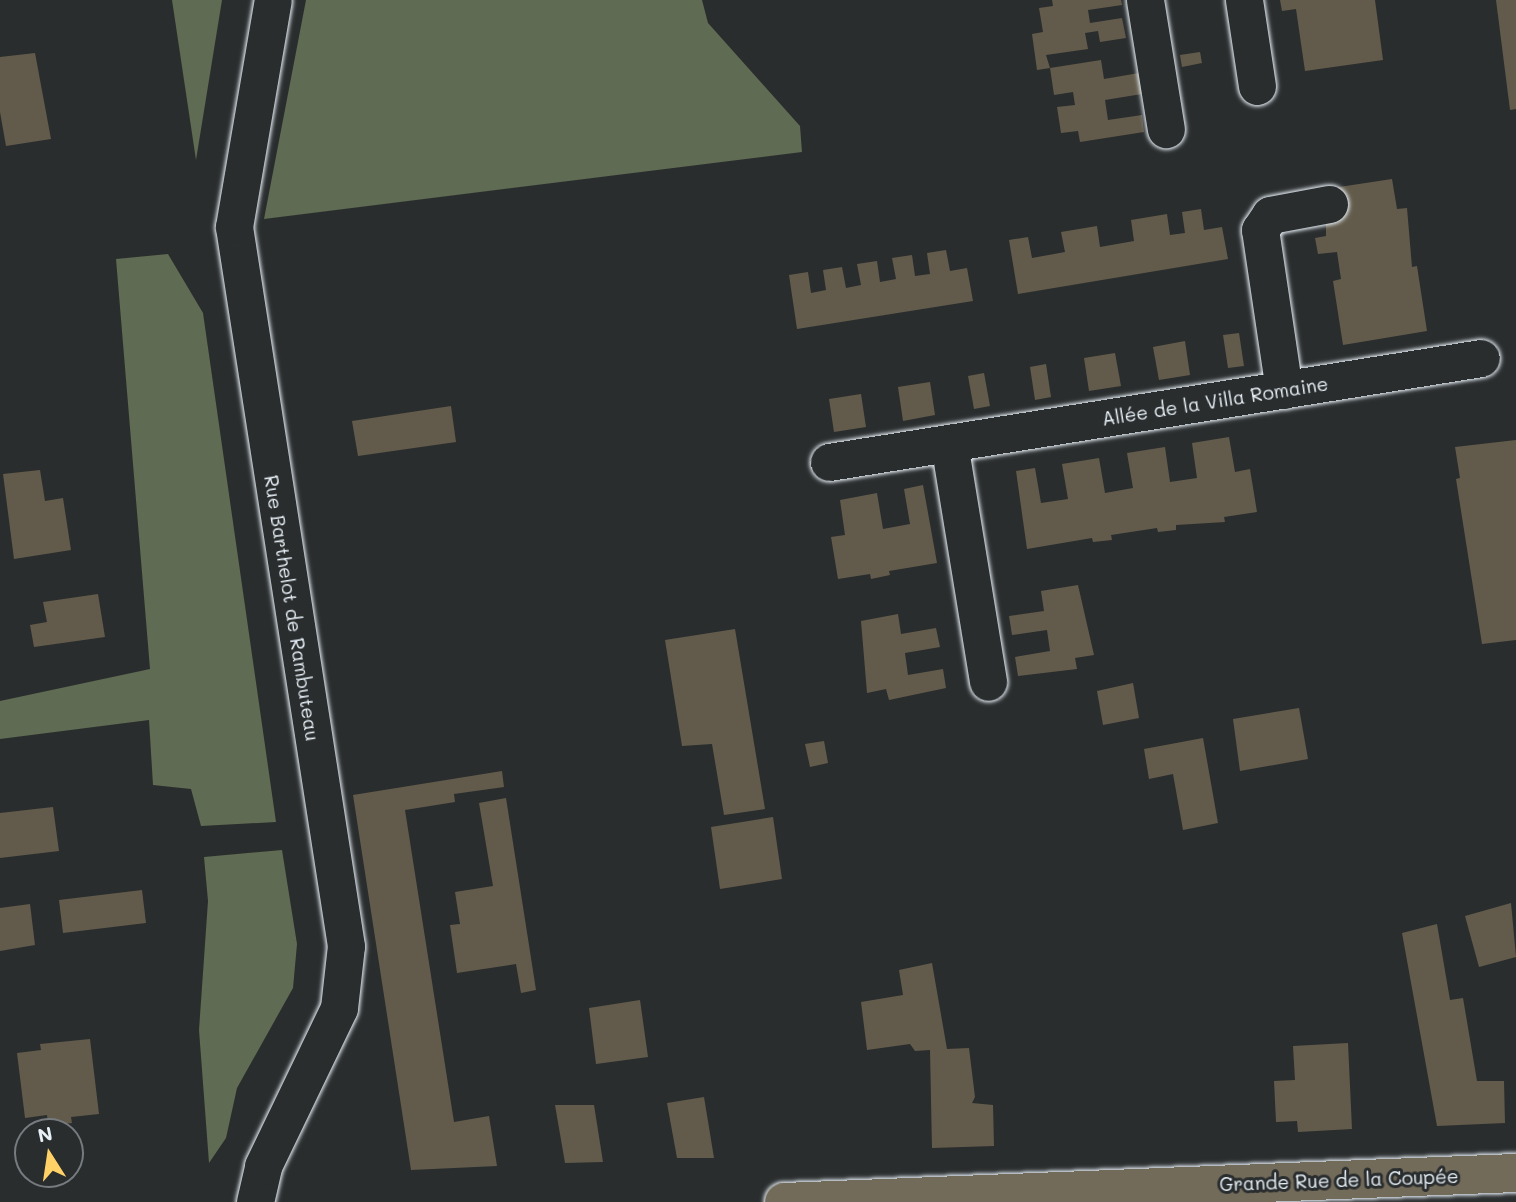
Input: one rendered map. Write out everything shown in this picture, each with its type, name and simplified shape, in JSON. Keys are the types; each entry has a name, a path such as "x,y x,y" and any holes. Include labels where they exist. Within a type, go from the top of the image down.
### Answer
{"main road":[{"name":"Grande Rue de la Coupée","path":"784,1202 1114,1195 1516,1173"}],"street":[{"name":"Rue Barthelot de Rambuteau","path":"255,1202 278,1132 339,1008 346,946 234,227 272,0"},
{"path":"1145,0 1166,129"},
{"path":"1244,0 1257,86"},
{"path":"1284,390 1260,230 1270,215 1329,204"},
{"name":"Allée de la Villa Romaine","path":"829,462 1481,358"},
{"path":"949,443 988,682"}],"green space":[{"path":"172,0 222,0 196,160"},
{"path":"306,0 702,0 708,23 800,126 802,152 264,219"},
{"path":"168,254 203,313 276,822 201,826 191,789 153,785 149,720 0,739 0,701 150,669 116,259"},
{"path":"282,850 297,944 293,988 237,1088 226,1138 209,1163 199,1030 208,901 204,857"}],"building":[{"path":"1052,0 1121,0 1122,5 1088,10 1090,23 1122,18 1126,38 1100,42 1098,31 1085,33 1088,49 1046,55 1050,68 1037,70 1032,34 1043,32 1039,8 1053,6"},
{"path":"1280,0 1375,0 1383,60 1305,71 1296,9 1282,11"},
{"path":"1496,0 1516,0 1516,109 1510,110"},
{"path":"1200,52 1202,63 1182,67 1180,55"},
{"path":"35,53 51,139 6,146 0,112 0,57"},
{"path":"1101,60 1104,79 1139,73 1142,94 1105,100 1108,120 1142,115 1144,132 1080,142 1078,131 1061,133 1057,107 1075,105 1073,92 1054,95 1050,68"},
{"path":"1392,179 1397,209 1407,208 1412,267 1417,266 1427,331 1343,345 1333,281 1341,279 1337,252 1318,254 1315,238 1326,236 1326,189"},
{"path":"1201,209 1204,230 1222,227 1228,259 1018,294 1009,240 1028,237 1032,258 1065,252 1061,232 1097,226 1100,247 1134,241 1131,220 1167,214 1170,235 1185,233 1182,212"},
{"path":"946,250 950,271 967,268 973,301 797,329 789,275 808,272 811,293 826,290 823,270 842,267 846,288 861,285 857,264 877,261 880,282 896,279 892,258 912,255 915,276 930,274 927,253"},
{"path":"1239,333 1244,366 1228,368 1223,335"},
{"path":"1185,341 1190,375 1159,380 1153,347"},
{"path":"1115,353 1121,386 1089,391 1084,358"},
{"path":"1046,364 1051,397 1035,400 1030,367"},
{"path":"984,373 990,406 974,409 968,376"},
{"path":"930,382 935,415 903,421 898,387"},
{"path":"861,394 866,427 834,432 829,399"},
{"path":"451,406 456,442 358,456 352,421"},
{"path":"1229,437 1235,472 1250,469 1257,512 1224,517 1225,522 1176,525 1176,530 1158,532 1157,528 1111,535 1112,540 1093,542 1092,538 1027,549 1016,471 1035,468 1041,503 1068,499 1062,464 1099,458 1105,493 1133,488 1127,453 1165,447 1170,482 1197,478 1192,443"},
{"path":"1516,440 1516,640 1482,644 1456,479 1460,478 1455,447"},
{"path":"40,470 45,501 63,498 71,550 14,559 3,474"},
{"path":"923,485 937,563 889,571 890,575 871,579 870,574 838,579 831,537 845,535 840,500 877,493 883,529 910,524 904,489"},
{"path":"1078,585 1094,655 1075,658 1077,669 1018,676 1015,657 1050,651 1047,630 1012,635 1009,616 1044,611 1041,591"},
{"path":"98,594 105,637 34,647 30,625 47,622 43,602"},
{"path":"898,614 901,634 936,628 940,647 905,653 908,675 943,669 946,688 889,700 886,689 867,693 861,621"},
{"path":"735,629 765,809 724,815 712,744 682,746 665,640"},
{"path":"1133,683 1139,718 1103,725 1097,691"},
{"path":"1299,708 1308,759 1240,771 1233,719"},
{"path":"1203,738 1218,823 1183,830 1173,774 1149,779 1144,749"},
{"path":"824,741 828,763 810,767 805,744"},
{"path":"502,771 504,787 454,794 455,802 405,810 454,1122 489,1116 497,1166 411,1170 353,795"},
{"path":"506,798 536,990 521,993 516,964 457,973 450,925 460,924 455,892 493,886 479,803"},
{"path":"53,807 59,851 0,858 0,813"},
{"path":"773,817 782,879 720,889 711,827"},
{"path":"142,890 146,923 63,933 59,900"},
{"path":"1511,903 1516,957 1479,967 1465,916"},
{"path":"30,904 35,945 0,951 0,908"},
{"path":"1437,924 1450,1000 1463,998 1477,1081 1504,1081 1505,1123 1437,1126 1402,933"},
{"path":"932,963 947,1049 969,1048 975,1097 972,1103 993,1105 994,1146 932,1148 930,1050 915,1051 910,1044 867,1050 861,1002 903,995 899,970"},
{"path":"640,1000 648,1057 596,1064 589,1008"},
{"path":"90,1039 99,1114 71,1118 47,1118 47,1115 25,1118 17,1053 41,1050 40,1044"},
{"path":"1348,1043 1352,1129 1298,1132 1297,1121 1276,1122 1274,1081 1295,1080 1293,1046"},
{"path":"704,1097 714,1158 677,1158 667,1103"},
{"path":"555,1105 594,1105 603,1162 565,1163"}]}
